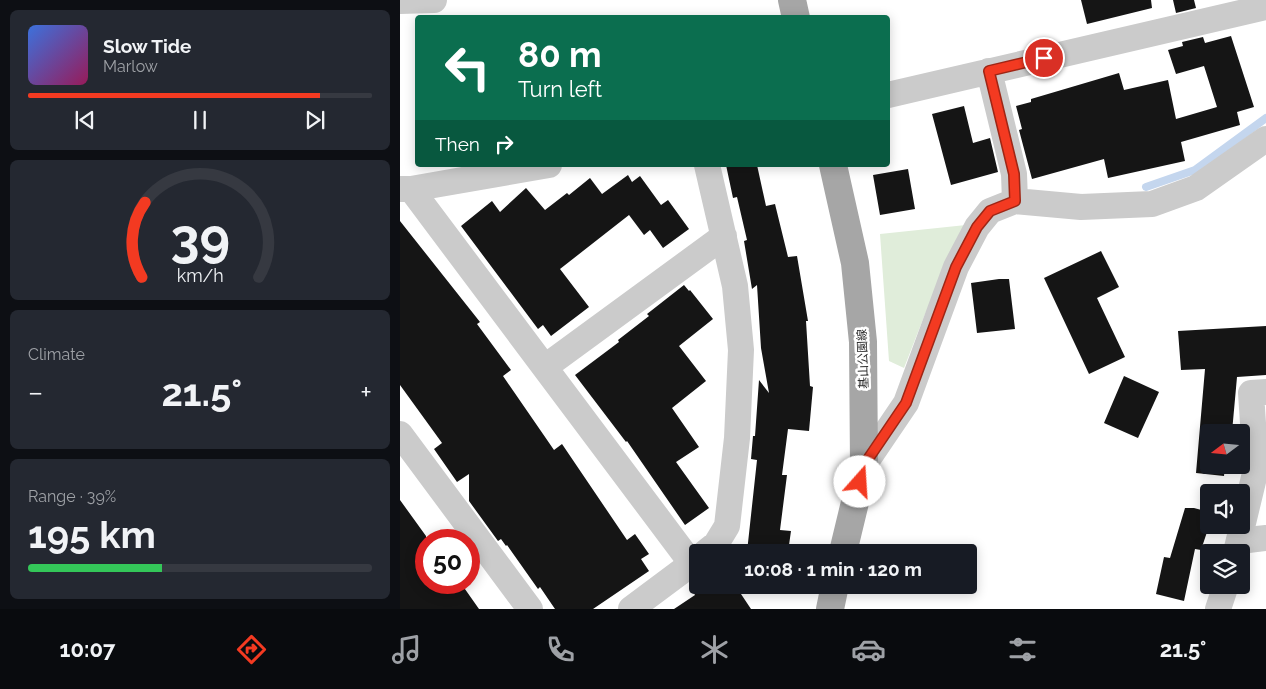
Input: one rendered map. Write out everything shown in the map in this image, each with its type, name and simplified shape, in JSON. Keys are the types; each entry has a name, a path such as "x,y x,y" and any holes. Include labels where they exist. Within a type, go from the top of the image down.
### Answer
{"main road":[{"path":"792,0 795,15"},
{"name":"基山公園線","path":"833,167 855,263 863,342 864,465 845,544"},
{"path":"830,609 834,594"}],"street":[{"path":"400,1 434,0"},
{"path":"890,95 1266,7"},
{"path":"989,71 1014,174 1015,201"},
{"path":"864,465 906,403 956,267 977,227 990,211 1015,201 1081,207 1152,204 1196,188 1266,139"},
{"path":"537,167 406,189 689,548"},
{"path":"707,167 735,286 741,350 738,438 726,526 716,544"},
{"path":"545,367 724,236"},
{"path":"1239,544 1256,469 1251,393 1266,392"},
{"path":"404,447 530,609"},
{"path":"1247,544 1266,538"},
{"path":"631,609 689,566"},
{"path":"1218,609 1223,594"}],"green space":[{"path":"966,225 925,314 904,368 889,361 880,234"}],"building":[{"path":"1081,0 1151,0 1152,8 1087,24"},
{"path":"1173,0 1194,0 1196,8 1176,13"},
{"path":"1231,36 1254,107 1237,112 1240,125 1181,142 1185,161 1108,178 1104,159 1032,179 1019,130 1022,129 1016,106 1031,102 1031,99 1119,73 1124,90 1168,80 1176,119 1217,107 1204,66 1176,74 1168,50 1183,46 1182,42 1203,37 1205,43"},
{"path":"964,106 973,143 990,138 998,172 951,185 932,114"},
{"path":"726,167 757,167 766,206 775,204 788,257 797,256 808,321 806,321 810,386 813,387 809,431 788,429 782,475 787,475 780,530 791,531 789,544 748,544 757,460 751,459 753,436 755,436 759,380 769,393 761,348 757,285 752,289 744,241 747,240 737,197 733,198"},
{"path":"908,169 915,209 880,215 873,175"},
{"path":"628,175 632,182 640,176 661,205 668,200 689,229 663,248 650,230 644,235 629,215 560,269 589,307 551,336 543,325 538,329 461,226 492,201 500,212 526,188 545,210 567,193 569,195 590,178 602,194"},
{"path":"400,221 480,322 477,324 511,370 503,376 554,450 562,444 627,540 635,534 649,554 641,559 649,571 593,609 555,609 540,587 538,589 507,545 501,539 498,541 469,501 469,474 457,482 434,449 442,443 400,385"},
{"path":"1101,251 1119,287 1097,298 1125,357 1089,374 1044,278"},
{"path":"1009,279 1015,329 977,333 971,283"},
{"path":"684,285 713,319 679,346 706,381 672,408 699,447 676,462 709,508 685,525 627,441 575,375 619,342 618,340 649,316 647,314"},
{"path":"1266,326 1266,375 1237,377 1233,424 1200,424 1205,369 1181,370 1178,331"},
{"path":"1124,376 1159,392 1138,438 1104,423"},
{"path":"1200,427 1200,473 1196,473"},
{"path":"1205,474 1224,474 1224,476"},
{"path":"400,500 421,529 415,529 415,594 468,594 479,609 400,609"},
{"path":"1185,508 1200,510 1200,534 1206,534 1203,544 1200,544 1200,550 1195,549 1184,601 1156,594 1164,557 1170,558"},
{"path":"741,594 751,609 674,609 695,595"}],"waterway":[{"path":"1146,187 1195,170 1266,118"}],"route":[{"path":"860,482 864,465 906,403 956,267 977,227 990,211 1015,201 1014,174 989,71 1044,58"}]}
